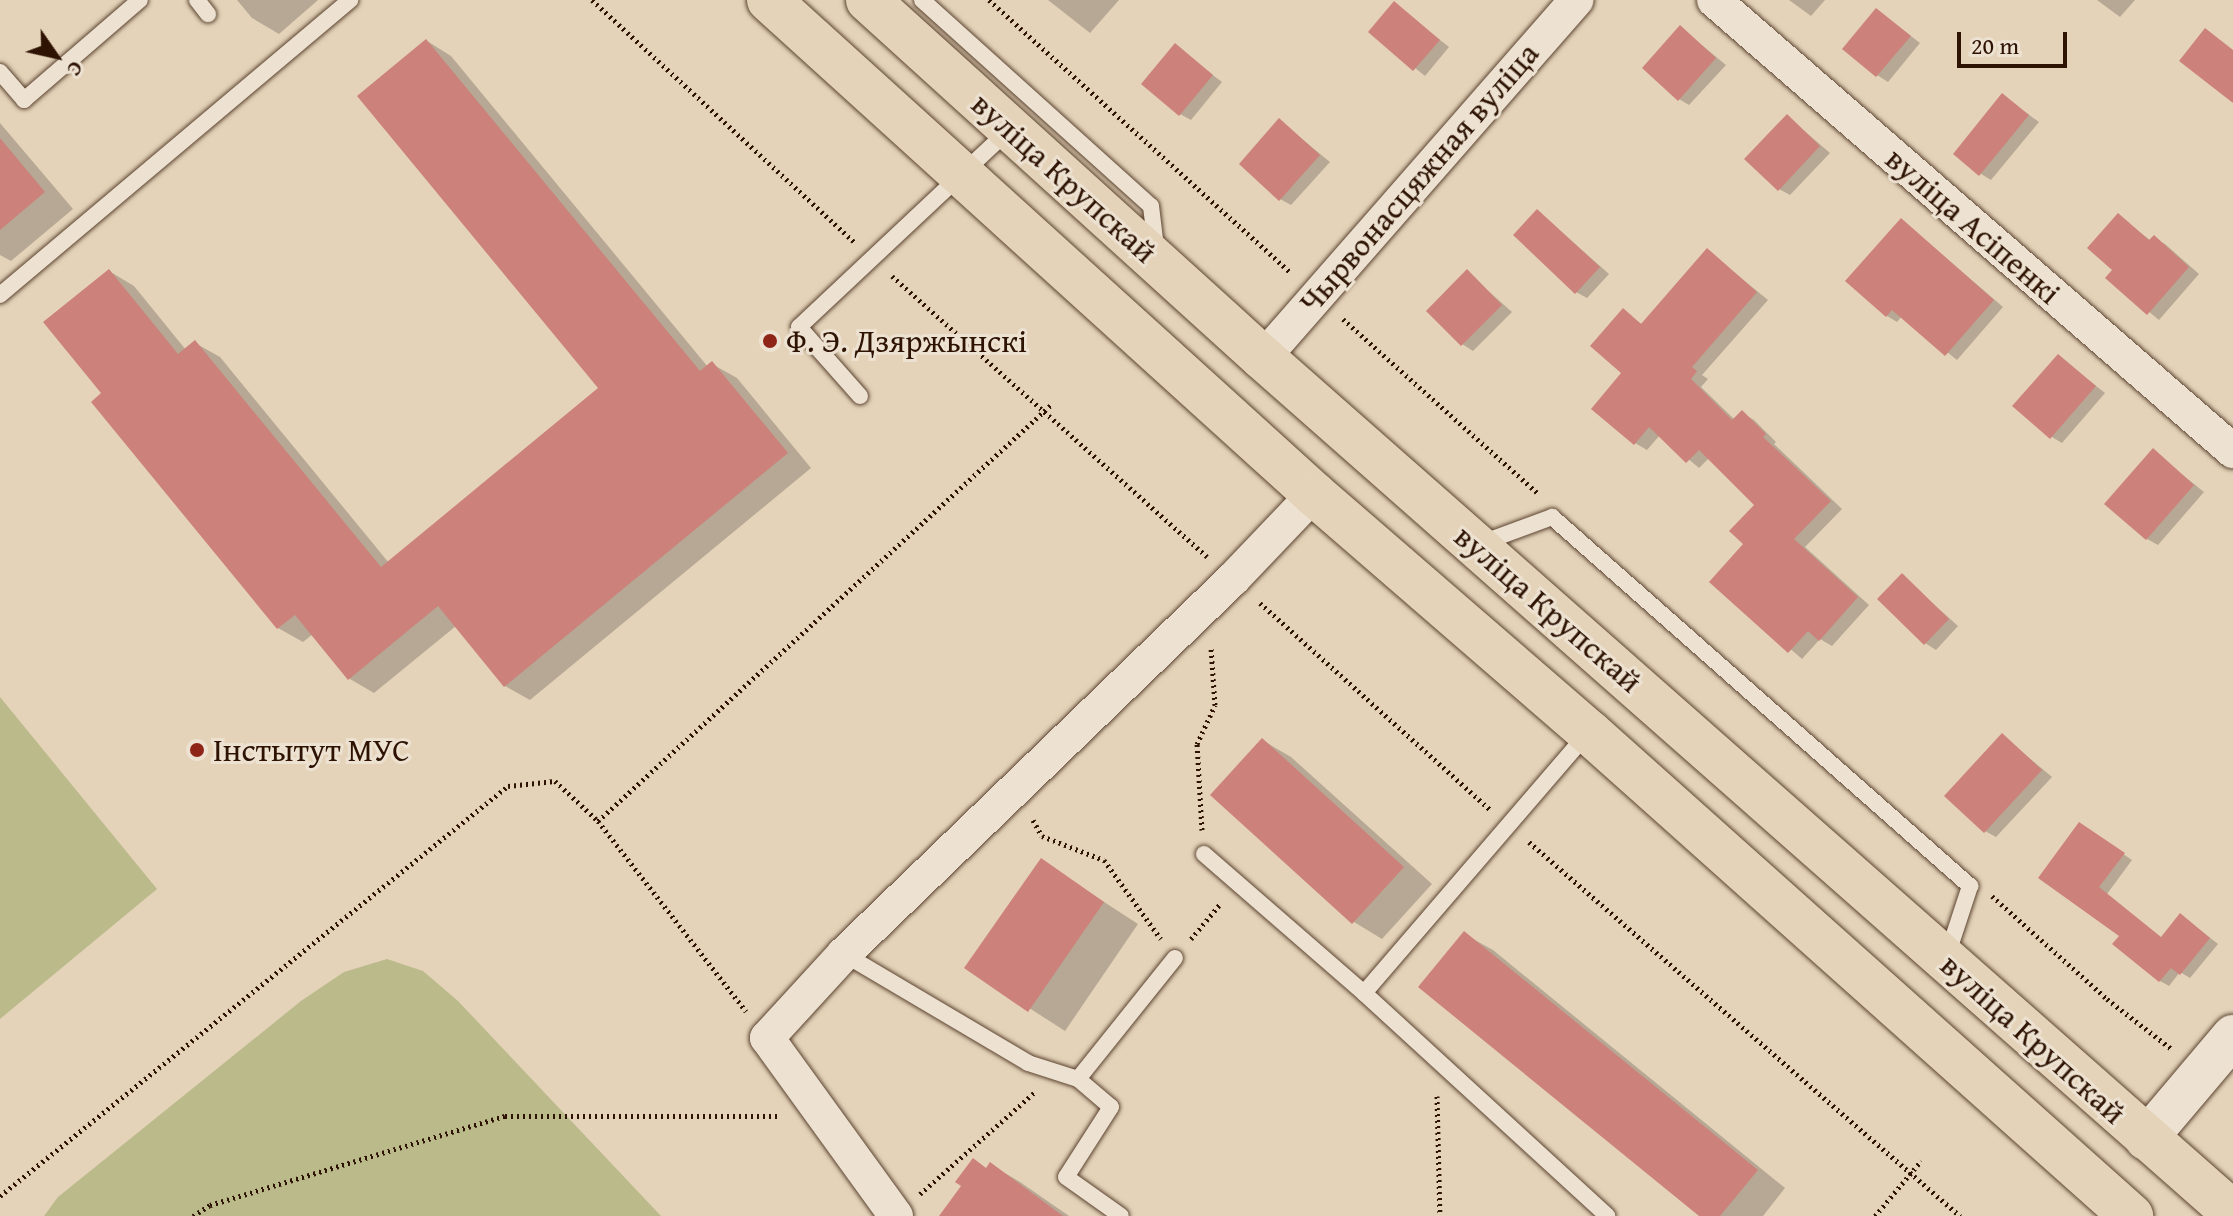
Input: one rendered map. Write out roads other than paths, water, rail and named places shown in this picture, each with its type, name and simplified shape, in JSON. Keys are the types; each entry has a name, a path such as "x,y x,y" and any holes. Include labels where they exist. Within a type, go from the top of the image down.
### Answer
{"main road":[{"name":"вуліца Крупскай","path":"769,0 1314,494 1589,732 2131,1216"},
{"name":"вуліца Крупскай","path":"868,0 1263,358 2233,1213"}],"street":[{"name":"Чырвонасцяжная вуліца","path":"1263,358 1576,0"},
{"name":"вуліца Асіпенкі","path":"1714,0 2233,451"},
{"path":"896,1216 767,1038 844,954 1233,579 1314,494"},
{"path":"2146,1139 2233,1036"}],"lane":[{"path":"0,72 24,100 140,0"},
{"path":"197,0 208,14"},
{"path":"0,295 350,0"},
{"path":"922,0 1151,206 1157,262"},
{"path":"860,396 799,327 1010,129"},
{"path":"1475,546 1552,517 1970,886 1945,961"},
{"path":"1364,993 1589,732"},
{"path":"1204,854 1364,993 1607,1216"},
{"path":"844,954 1028,1063 1078,1079 1111,1107 1066,1177 1121,1216"},
{"path":"1078,1079 1175,958"}],"place":[{"name":"Ф. Э. Дзяржынскі","path":"770,341"},
{"name":"Інстытут МУС","path":"197,750"}]}
